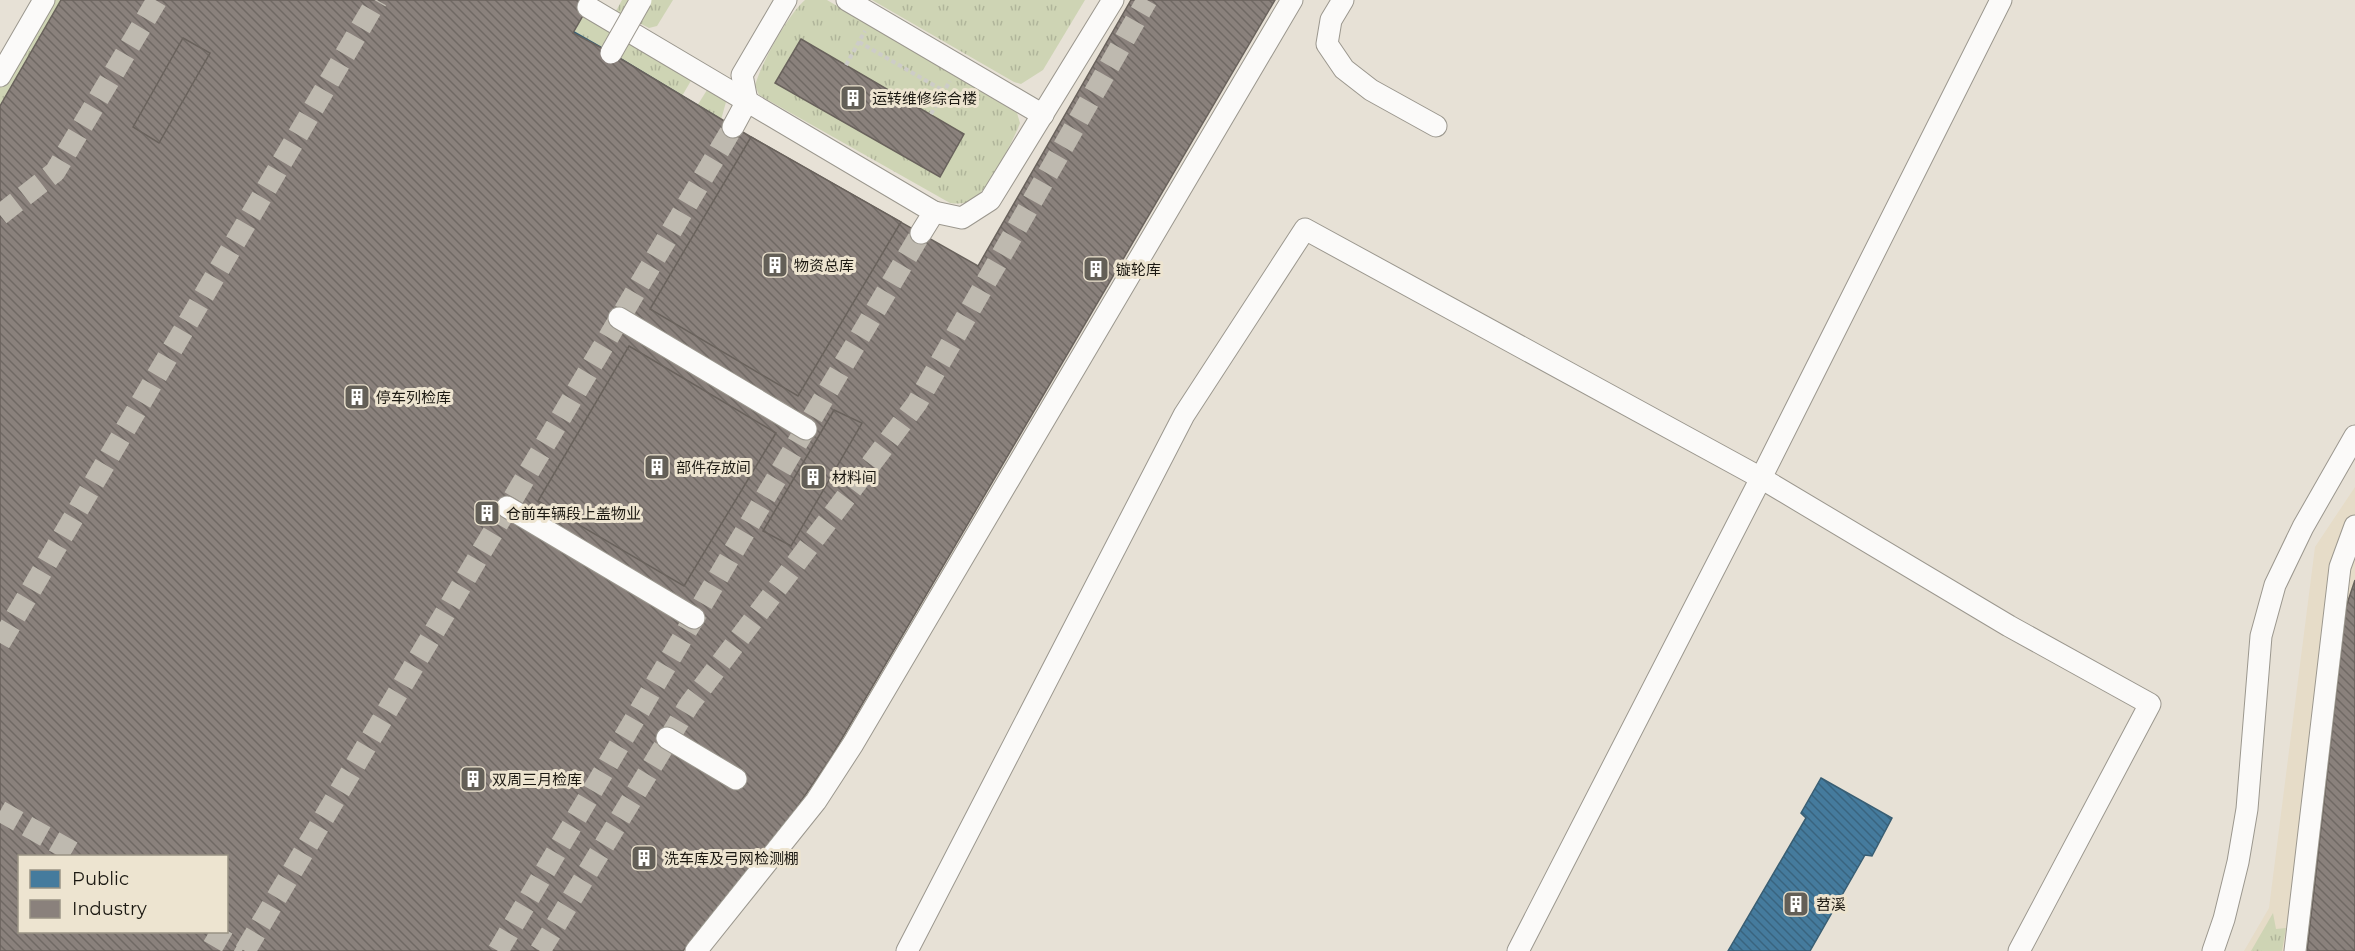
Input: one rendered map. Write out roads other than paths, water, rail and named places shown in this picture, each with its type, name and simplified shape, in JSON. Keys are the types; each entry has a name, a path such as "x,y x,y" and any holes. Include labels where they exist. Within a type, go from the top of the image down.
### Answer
{"street":[{"path":"0,76 44,0"},
{"path":"610,53 641,0"},
{"path":"733,127 747,101 741,75 786,0"},
{"path":"847,0 1043,115"},
{"path":"598,7 747,101 934,212 962,218 990,200 1113,0"},
{"path":"696,951 816,801 854,744 1292,0"},
{"path":"1343,0 1331,20 1327,44 1344,69 1371,90 1436,126"},
{"path":"1518,951 1761,477 2001,0"},
{"path":"921,233 934,212"},
{"path":"907,951 1184,415 1305,229 1761,477 2009,626 2150,704 2019,951"},
{"path":"619,318 806,429"},
{"path":"2213,951 2224,919 2247,809 2261,636 2275,585 2303,527 2355,436"},
{"path":"507,507 694,618"},
{"path":"2295,951 2340,567 2355,526"},
{"path":"667,738 736,779"}],"tunnel":[{"path":"0,215 55,172 157,0"},
{"path":"0,643 377,0"},
{"path":"540,951 689,705 917,403 1147,0"},
{"path":"245,951 733,127"},
{"path":"498,951 921,233"},
{"path":"0,811 78,855"},
{"path":"211,933 242,951"}],"place":[{"name":"运转维修综合楼","path":"853,98"},
{"name":"物资总库","path":"775,265"},
{"name":"镟轮库","path":"1096,269"},
{"name":"停车列检库","path":"357,397"},
{"name":"部件存放间","path":"657,467"},
{"name":"材料间","path":"813,477"},
{"name":"仓前车辆段上盖物业","path":"487,513"},
{"name":"双周三月检库","path":"473,779"},
{"name":"洗车库及弓网检测棚","path":"644,858"},
{"name":"苕溪","path":"1796,904"}]}
